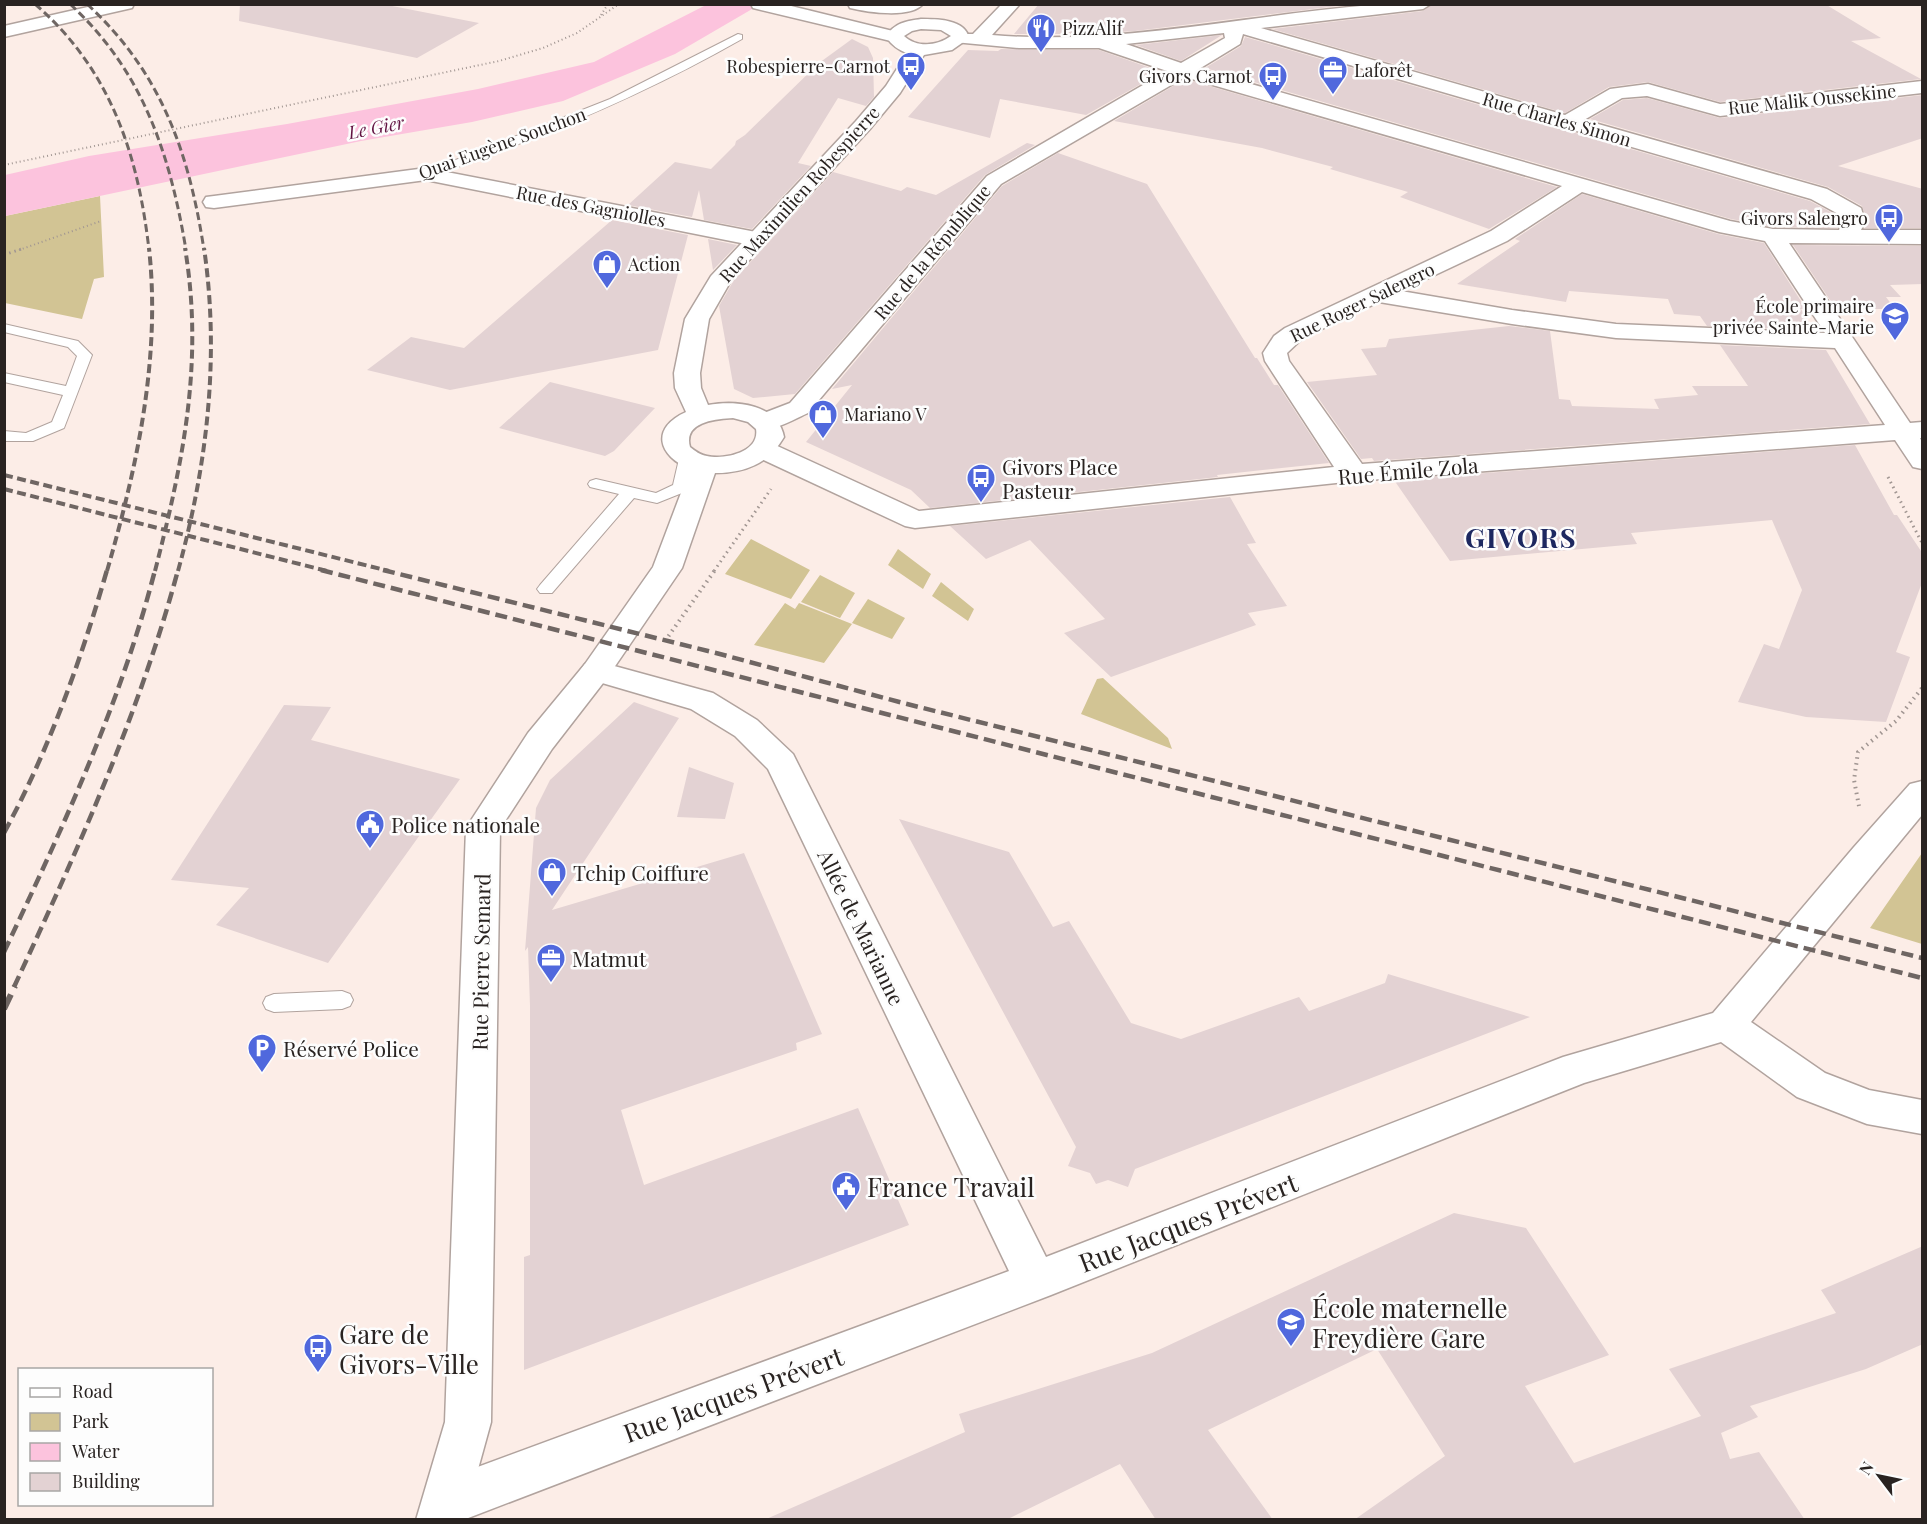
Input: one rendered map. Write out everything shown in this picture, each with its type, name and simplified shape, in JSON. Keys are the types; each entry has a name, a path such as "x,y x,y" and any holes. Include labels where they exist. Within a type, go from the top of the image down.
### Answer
{"street":[{"path":"4,32 126,4"},
{"path":"856,4 881,9 908,6 921,24"},
{"path":"767,6 895,37 902,45 919,49 946,47 968,39 1012,4"},
{"path":"895,37 902,29 921,24 945,26 968,39 1019,43 1101,42 1422,4"},
{"name":"Rue de la République","path":"765,422 799,408 994,180 1234,40 1233,26"},
{"name":"Rue Charles Simon","path":"1233,26 1819,194 1853,213 1854,222 1847,237"},
{"path":"1101,42 1183,70 1727,227 1773,236 1923,237"},
{"name":"Rue Maximilien Robespierre","path":"700,415 688,388 687,373 697,319 723,276 863,125 893,89 919,49"},
{"name":"Rue Malik Oussekine","path":"1567,122 1617,93 1627,92 1648,90 1720,110 1923,87"},
{"name":"Quai Eugène Souchon","path":"214,202 426,174"},
{"name":"Rue des Gagniolles","path":"426,174 756,239"},
{"name":"Rue Roger Salengro","path":"1355,473 1345,464 1277,361 1275,353 1285,338 1499,236 1579,184"},
{"path":"1773,236 1841,341 1912,431 1923,461"},
{"path":"1376,294 1512,317 1616,331 1841,341"},
{"path":"734,410 750,413 765,422 771,430 771,441 764,450 752,458 736,464 696,462 677,452 673,442 675,433 683,424 700,415 734,410"},
{"name":"Rue Émile Zola","path":"791,463 915,520 1355,473 1912,431"},
{"path":"764,450 791,463"},
{"name":"Rue Pierre Semard","path":"443,1511 468,1422 483,828 540,741 596,671 667,568 696,462"},
{"name":"Allée de Marianne","path":"596,671 702,701 746,728 781,762 1036,1281"},
{"path":"1923,793 1866,856 1726,1025 1811,1085 1867,1107 1923,1117"},
{"name":"Rue Jacques Prévert","path":"443,1511 1577,1069 1726,1025"}],"lane":[{"name":"Quai Eugène Souchon","path":"426,174 506,146 596,110 672,73 738,37"},
{"path":"4,328 73,345 85,355 59,425 40,435 21,439 4,436"},
{"path":"4,377 71,392"},
{"path":"596,484 657,498 681,488 696,462"},
{"path":"546,589 630,492"},
{"path":"274,1003 342,1000"}],"path":[{"path":"599,18 608,4"},
{"path":"4,165 499,61 577,33 619,4"},
{"path":"4,255 101,221"},
{"path":"635,682 791,463"},
{"path":"1866,856 1854,780 1858,752 1896,721 1923,688"}],"green space":[{"path":"100,196 104,277 94,279 82,319 5,303 5,216"},
{"path":"751,539 810,570 791,599 725,574"},
{"path":"898,549 931,574 923,589 888,565"},
{"path":"820,575 855,593 840,618 801,602"},
{"path":"941,582 974,609 968,621 932,596"},
{"path":"868,599 905,618 892,639 852,623"},
{"path":"785,603 795,609 799,603 852,624 824,663 754,645"},
{"path":"1103,678 1168,738 1172,749 1081,714 1097,679"},
{"path":"1922,853 1922,944 1870,928"}],"water":[{"name":"Le Gier","path":"706,5 759,5 675,54 563,101 472,122 361,141 5,216 5,175 89,156 287,124 478,89 594,62"}],"building":[{"path":"240,4 382,4 479,23 417,58 239,21"},
{"path":"1039,4 1354,4 1135,31 1087,34 1014,34"},
{"path":"1433,4 1825,4 1881,38 1851,41 1921,79 1720,102 1648,82 1609,87 1565,113 1272,29 1423,11"},
{"path":"1222,35 1181,61 1136,45"},
{"path":"1245,37 1810,201 1840,217 1841,222 1838,228 1773,227 1731,219 1205,68 1241,46"},
{"path":"852,39 868,47 873,58 874,97 866,106 838,98 798,163 811,166 752,229 704,220 699,190 692,217 628,205 675,162 711,169 735,145 736,141 819,63"},
{"path":"1001,49 1099,50 1162,72 1086,115 1000,99 990,138 908,117 968,50 998,51"},
{"path":"1185,79 1557,187 1489,229 1400,197 1408,192 1330,169 1333,167 1262,148 1114,121"},
{"path":"1923,95 1923,138 1838,166 1923,189 1923,228 1865,228 1867,221 1862,206 1828,187 1590,119 1623,100 1647,98 1720,118"},
{"path":"1027,143 1035,145 985,175 795,394 753,398 734,389 719,306 734,280 833,172 901,191 907,187 936,195"},
{"path":"1058,153 1147,184 1255,358 1274,385 1278,385 1329,463 930,508 911,490 806,442 852,385 832,389 1002,186"},
{"path":"1582,194 1718,234 1764,243 1806,309 1801,309 1814,330 1707,326 1700,316 1674,314 1668,299 1569,291 1566,302 1457,284 1520,241 1515,239"},
{"path":"612,220 688,235 658,350 450,390 367,370 411,337 464,348"},
{"path":"708,239 737,245 713,270"},
{"path":"1793,245 1923,246 1923,284 1890,285 1901,297 1886,297 1895,309 1836,309"},
{"path":"1509,326 1550,331 1559,399 1570,400 1572,406 1659,409 1654,399 1698,395 1692,386 1748,386 1720,345 1826,350 1870,424 1374,461 1372,458 1361,459 1307,382 1377,375 1361,349 1386,347 1389,339"},
{"path":"550,382 655,408 614,451 605,456 499,428"},
{"path":"1855,445 1894,515 1897,515 1923,554 1923,580 1896,652 1910,657 1886,722 1806,717 1738,702 1764,644 1779,649 1802,590 1772,520 1631,533 1637,544 1450,561 1394,480"},
{"path":"1230,497 1256,543 1247,544 1287,606 1248,613 1256,625 1111,677 1064,633 1105,619 1030,540 986,559 950,526"},
{"path":"634,702 679,718 552,910 744,853 822,1034 796,1043 797,1050 621,1110 644,1185 858,1108 909,1225 524,1370 524,1257 530,1255 528,947 525,951 536,808 550,780"},
{"path":"284,705 331,707 311,740 460,779 328,963 216,925 249,888 171,880"},
{"path":"689,767 734,783 725,819 677,817"},
{"path":"899,819 1009,852 1053,927 1069,921 1131,1023 1181,1039 1299,997 1309,1011 1385,983 1388,974 1530,1017 1135,1169 1128,1187 1108,1180 1096,1184 1090,1173 1068,1166 1076,1147"},
{"name":"École maternelle Freydière Gare","path":"1454,1213 1526,1228 1609,1355 1525,1386 1574,1463 1701,1416 1669,1369 1836,1313 1821,1290 1923,1246 1923,1344 1866,1369 1750,1406 1758,1417 1721,1433 1730,1459 1759,1452 1805,1520 1354,1520 1445,1456 1377,1349 1208,1430 1273,1520 1156,1520 1120,1464 1006,1520 764,1520 965,1432 959,1414 1152,1353"}],"railway":[{"path":"35,4 61,29 83,56 116,115 137,180 149,250"},
{"path":"70,4 117,57 135,86 162,148 186,250"},
{"path":"87,4 113,30 134,57 153,86 168,116 190,180 204,250"},
{"path":"125,505 137,452 149,371 152,330 149,248"},
{"path":"168,516 182,451 191,372 192,331 185,248"},
{"path":"190,521 197,492 208,411 211,330 204,248"},
{"path":"4,475 125,505"},
{"path":"4,489 121,519"},
{"path":"121,519 125,505"},
{"path":"125,505 168,516"},
{"path":"165,530 168,516"},
{"path":"168,516 190,521"},
{"path":"107,571 121,519"},
{"path":"121,519 165,530"},
{"path":"187,535 190,521"},
{"path":"190,521 389,571"},
{"path":"155,571 165,530"},
{"path":"165,530 187,535"},
{"path":"178,571 187,535"},
{"path":"187,535 327,571"},
{"path":"4,833 35,770 63,704 107,570"},
{"path":"4,952 68,812 108,717 141,620 155,570"},
{"path":"14,987 61,885 126,730 178,570"},
{"path":"321,570 1922,978"},
{"path":"383,570 716,653 903,703 1922,958"},
{"path":"4,1009 15,986"}],"place":[{"name":"PizzAlif","path":"1041,54"},
{"name":"Robespierre-Carnot","path":"911,92"},
{"name":"Laforêt","path":"1333,96"},
{"name":"Givors Carnot","path":"1273,102"},
{"name":"Givors Salengro","path":"1889,244"},
{"name":"Action","path":"607,290"},
{"name":"École primaire privée Sainte-Marie","path":"1895,342"},
{"name":"Mariano V","path":"823,440"},
{"name":"Givors Place Pasteur","path":"981,504"},
{"name":"Police nationale","path":"370,850"},
{"name":"Tchip Coiffure","path":"552,898"},
{"name":"Matmut","path":"551,984"},
{"name":"Réservé Police","path":"262,1074"},
{"name":"France Travail","path":"846,1212"},
{"name":"École maternelle Freydière Gare","path":"1291,1348"},
{"name":"Gare de Givors-Ville","path":"318,1374"}],"district":[{"name":"GIVORS","path":"1521,537"}]}
